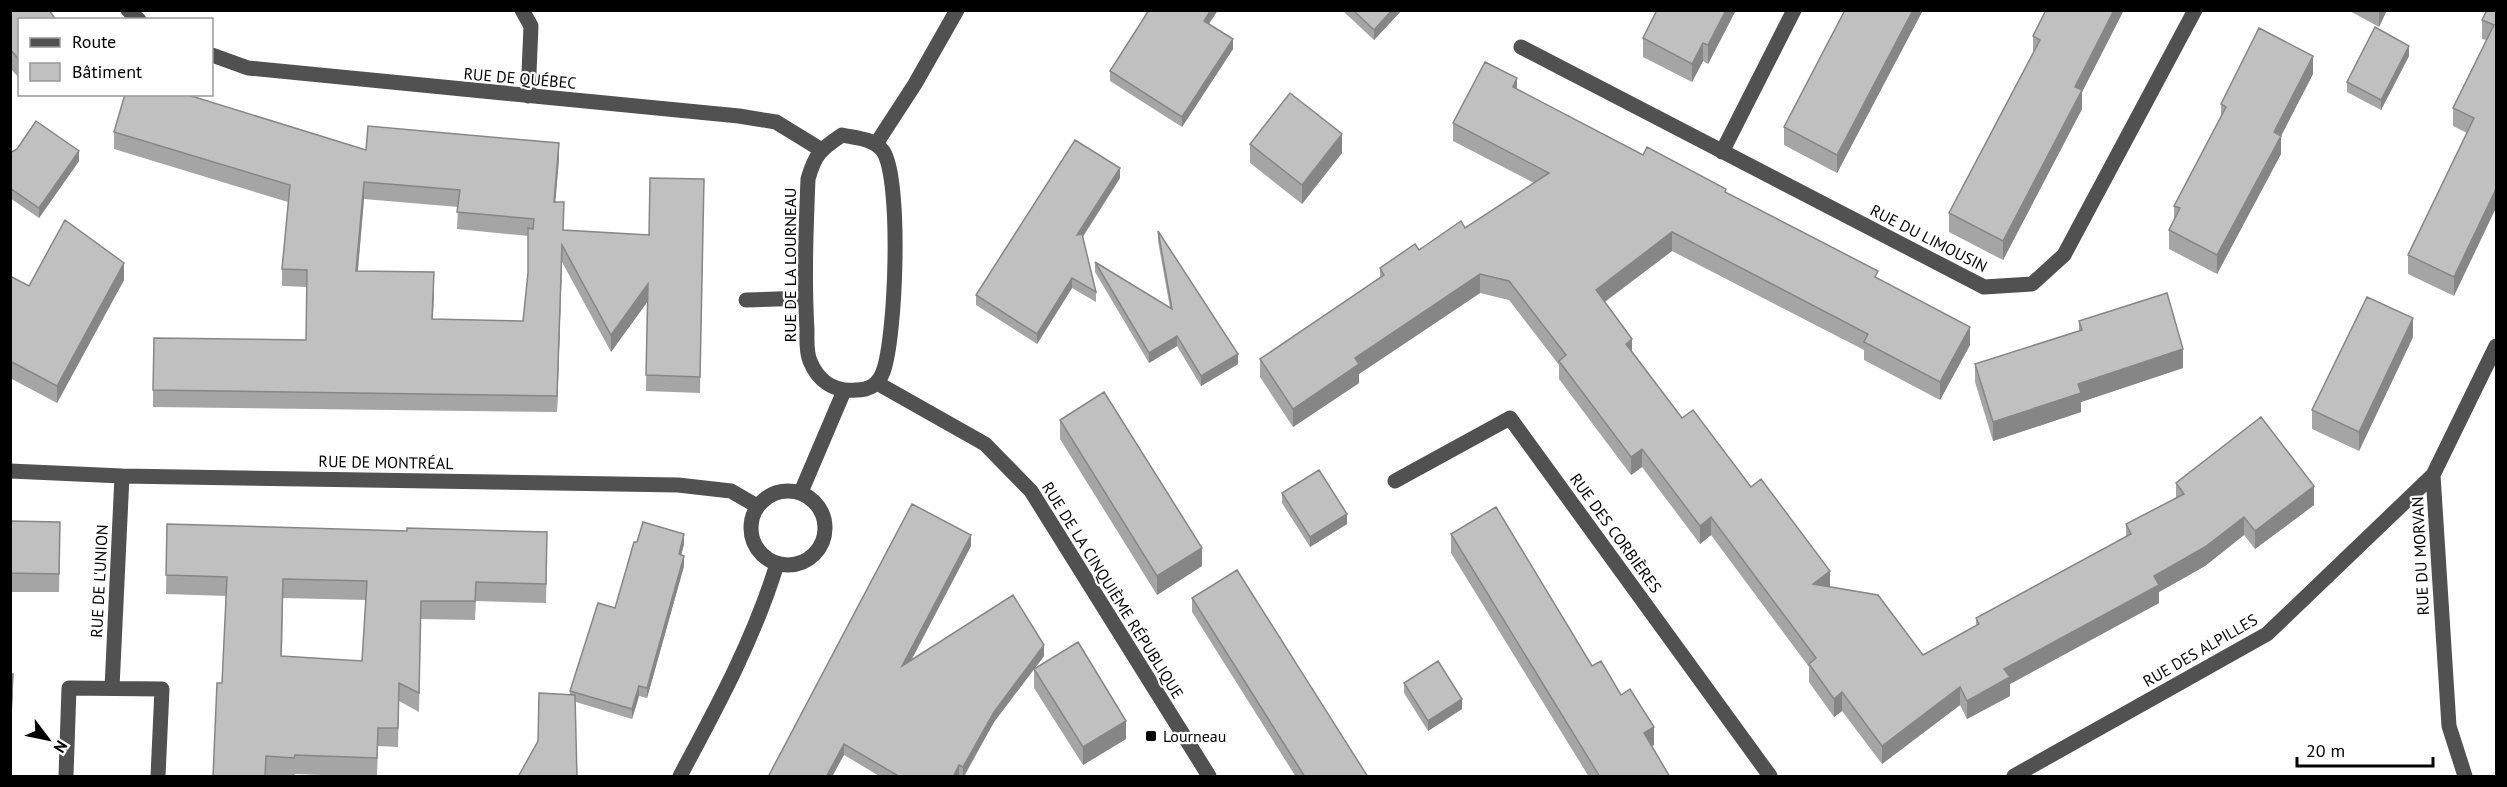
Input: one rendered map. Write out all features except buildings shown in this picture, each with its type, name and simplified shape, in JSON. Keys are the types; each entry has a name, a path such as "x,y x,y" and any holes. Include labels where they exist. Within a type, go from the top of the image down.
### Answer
{"street":[{"path":"522,10 531,26 528,96"},
{"path":"876,144 915,84 957,10"},
{"path":"1722,152 1794,10"},
{"name":"RUE DU LIMOUSIN","path":"1521,46 1984,287 2032,284 2064,255 2195,10"},
{"name":"RUE DE QUÉBEC","path":"213,55 248,68 739,116 776,122 820,149"},
{"path":"801,492 844,391 867,390 877,383 883,373 891,342 895,228 890,165 883,151 871,140 842,135 820,149"},
{"name":"RUE DE LA LOURNEAU","path":"820,149 812,163 808,179 805,298 808,358 824,383 844,391"},
{"path":"746,300 805,298"},
{"name":"RUE DU MORVAN","path":"2465,777 2449,726 2433,475 2496,346"},
{"name":"RUE DE LA CINQUIÈME RÉPUBLIQUE","path":"877,383 985,444 1031,491 1209,777"},
{"name":"RUE DES CORBIÈRES","path":"1395,481 1510,418 1770,777"},
{"name":"RUE DE MONTRÉAL","path":"10,471 122,476 678,485 731,491 757,506"},
{"name":"RUE DES ALPILLES","path":"2014,777 2267,634 2433,475"},
{"name":"RUE DE L'UNION","path":"112,688 122,476"},
{"path":"782,490 801,492 812,499 824,517 823,540 810,558 789,566 777,564 760,553 754,545 750,525 757,506 772,493 782,490"},
{"path":"680,777 729,684 765,601 777,564"},
{"path":"66,777 69,688 162,690 158,777"}],"place":[{"name":"Lourneau","path":"1151,736"}]}
